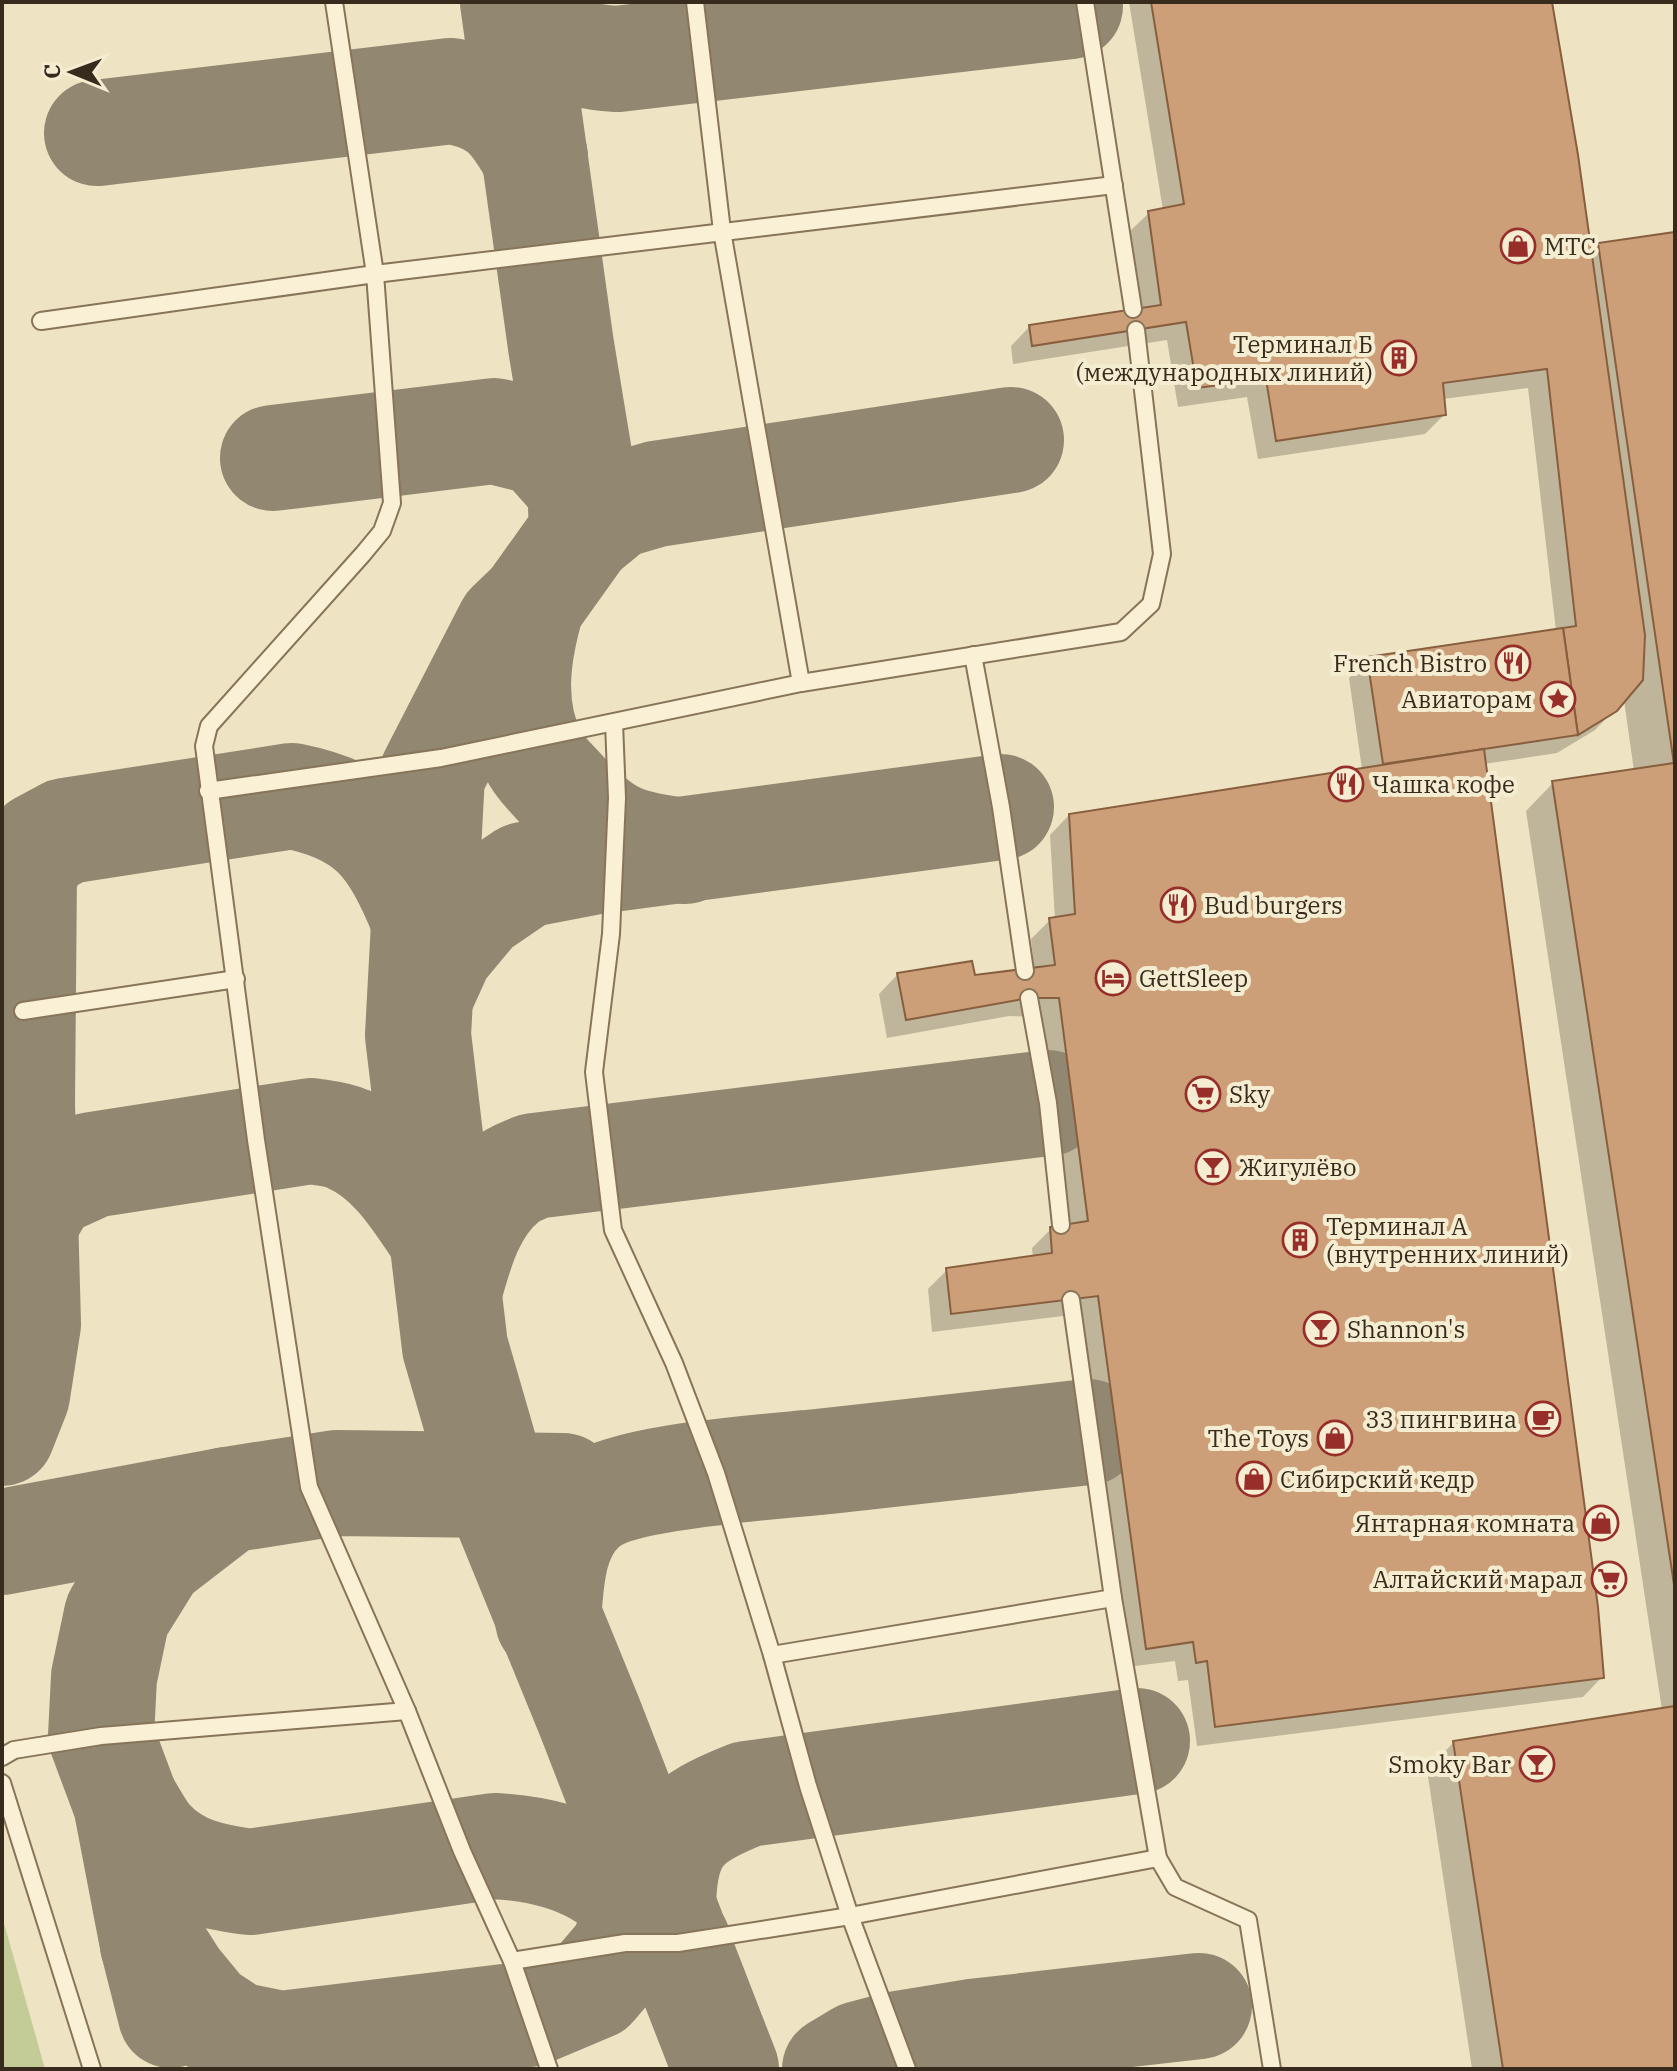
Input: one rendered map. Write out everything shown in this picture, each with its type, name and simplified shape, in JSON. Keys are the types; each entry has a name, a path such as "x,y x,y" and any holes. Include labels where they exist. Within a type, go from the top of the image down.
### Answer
{"lane":[{"path":"334,2 375,274 392,503 382,531 209,726 204,746 208,791 256,1140 309,1487 407,1711 462,1851 512,1961 549,2069"},
{"path":"695,2 722,231 801,683"},
{"path":"1085,2 1133,309"},
{"path":"41,321 375,274 1114,185"},
{"path":"208,791 441,758 801,683 1121,632 1151,604 1162,554 1136,330"},
{"path":"973,655 1001,807 1025,971"},
{"path":"614,723 617,798 611,934 594,1072 613,1230 674,1363 716,1473 772,1655 808,1786 850,1916 907,2069"},
{"path":"23,1011 236,979"},
{"path":"1029,998 1048,1103 1061,1225"},
{"path":"1071,1300 1113,1598 1158,1858 1175,1887 1248,1920 1272,2069"},
{"path":"772,1655 1113,1598"},
{"path":"2,1757 14,1750 101,1736 407,1711"},
{"path":"2,1783 92,2069"},
{"path":"512,1961 625,1943 678,1943 850,1916 1158,1858"}],"green space":[{"path":"2,1916 45,2069 2,2069"}],"building":[{"name":"Терминал Б (международных линий)","path":"1151,2 1552,2 1578,155 1645,635 1643,680 1617,711 1578,735 1563,628 1576,626 1547,369 1443,383 1446,415 1276,441 1266,379 1197,388 1186,322 1032,346 1029,325 1161,305 1148,211 1184,204"},
{"path":"1675,232 1675,771 1598,243"},
{"path":"1563,628 1578,735 1383,764 1367,657"},
{"name":"Терминал А (внутренних линий)","path":"1484,749 1598,1607 1604,1678 1215,1727 1207,1661 1196,1663 1193,1642 1146,1649 1098,1296 951,1314 946,1268 1052,1253 1050,1227 1088,1221 1059,998 1029,998 906,1020 897,973 972,961 975,975 1055,965 1049,918 1075,914 1069,814"},
{"path":"1674,763 1675,771 1675,1591 1552,781"},
{"path":"1675,1706 1675,2069 1503,2069 1453,1741"}],"taxiway":[{"path":"513,2 579,455 582,533 532,603 509,625 432,775 418,1035 455,1347 495,1485 590,1718 726,2069"},
{"path":"514,2 536,27 558,44 583,54 617,59 1070,6"},
{"path":"97,133 451,91 481,99 502,112 519,131 535,157"},
{"path":"273,458 494,431 535,441 549,451 580,486"},
{"path":"582,533 615,506 656,494 1011,440"},
{"path":"532,603 522,642 518,681 521,720 535,758 578,806 604,828 631,841 685,851"},
{"path":"2,1433 17,1395 28,1324 22,1104 24,872 40,845 66,831 292,796 341,811 375,835 401,869 422,915"},
{"path":"421,994 441,950 476,908 524,875 597,861 1001,807"},
{"path":"449,1291 463,1245 484,1203 509,1178 534,1166 1048,1103"},
{"path":"25,1222 46,1186 92,1165 311,1131 344,1137 377,1157 401,1180 441,1236"},
{"path":"548,1620 555,1559 565,1531 584,1507 603,1496 631,1487 700,1474 1088,1432"},
{"path":"2,1542 336,1483 563,1486"},
{"path":"171,2015 153,1944 126,1803 101,1736 104,1677 117,1615 153,1557 227,1500"},
{"path":"663,1905 668,1862 682,1833 708,1812 747,1794 1137,1741"},
{"path":"126,1803 147,1837 172,1859 209,1874 250,1882 495,1846 553,1855 598,1873 618,1886 678,1943"},
{"path":"153,1944 176,1980 204,2014 236,2035 280,2044 529,2014 593,1987 622,1953 641,1903 638,1841"},
{"path":"835,2069 860,2054 898,2044 972,2032 1199,2006"}],"place":[{"name":"МТС","path":"1518,246"},
{"name":"Терминал Б (международных линий)","path":"1399,358"},
{"name":"French Bistro","path":"1513,663"},
{"name":"Авиаторам","path":"1558,699"},
{"name":"Чашка кофе","path":"1346,784"},
{"name":"Bud burgers","path":"1178,905"},
{"name":"GettSleep","path":"1113,978"},
{"name":"Sky","path":"1203,1094"},
{"name":"Жигулёво","path":"1213,1167"},
{"name":"Терминал А (внутренних линий)","path":"1300,1240"},
{"name":"Shannon's","path":"1321,1329"},
{"name":"33 пингвина","path":"1543,1419"},
{"name":"The Toys","path":"1335,1438"},
{"name":"Сибирский кедр","path":"1254,1479"},
{"name":"Янтарная комната","path":"1601,1523"},
{"name":"Алтайский марал","path":"1609,1579"},
{"name":"Smoky Bar","path":"1537,1764"}]}
